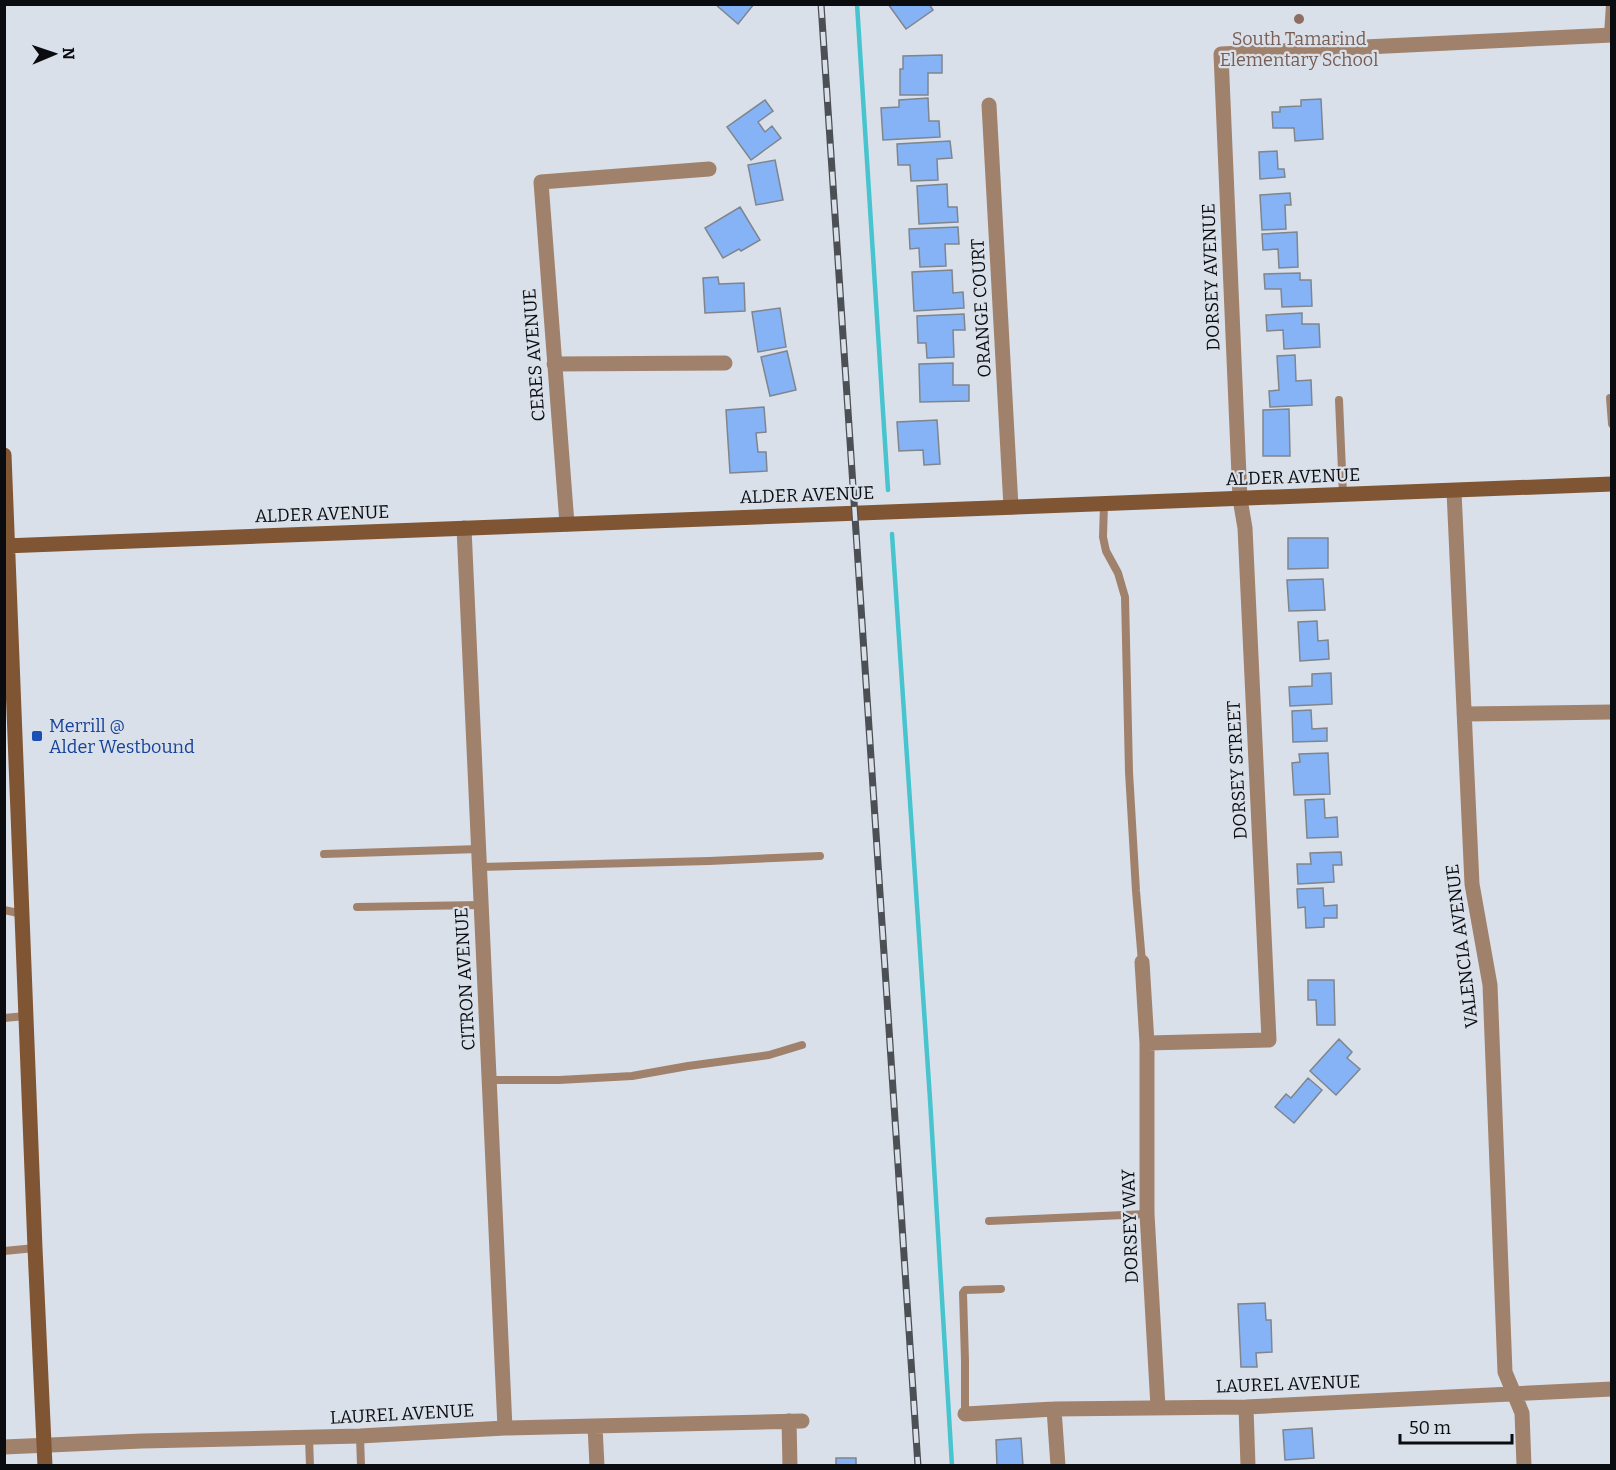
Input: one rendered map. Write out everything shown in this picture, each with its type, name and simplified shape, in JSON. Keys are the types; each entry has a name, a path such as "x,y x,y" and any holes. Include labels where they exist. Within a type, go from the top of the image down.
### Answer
{"main road":[{"path":"4,455 45,1466"},
{"name":"ALDER AVENUE","path":"6,546 1611,484"}],"street":[{"name":"DORSEY AVENUE","path":"1240,499 1221,54 1610,35"},
{"name":"ORANGE COURT","path":"989,105 1011,507"},
{"name":"CERES AVENUE","path":"567,524 541,182 709,169"},
{"path":"554,364 725,363"},
{"name":"VALENCIA AVENUE","path":"1454,490 1472,884 1490,986 1505,1372 1522,1413 1524,1466"},
{"name":"DORSEY STREET","path":"1147,1043 1269,1040 1245,528 1240,499"},
{"name":"CITRON AVENUE","path":"464,528 505,1428"},
{"path":"1464,714 1611,712"},
{"name":"DORSEY WAY","path":"1142,962 1147,1043 1147,1214 1158,1407"},
{"name":"LAUREL AVENUE","path":"965,1414 1054,1409 1246,1407 1611,1389"},
{"path":"1246,1407 1248,1466"},
{"path":"1054,1409 1058,1466"},
{"name":"LAUREL AVENUE","path":"4,1447 360,1436 505,1428 795,1421 790,1466"},
{"path":"595,1426 597,1466"}],"lane":[{"path":"1610,4 1610,35"},
{"path":"1611,398 1611,424"},
{"path":"1339,400 1343,495"},
{"path":"1104,504 1104,544 1118,573 1125,597 1129,772 1142,962"},
{"path":"324,854 479,849"},
{"path":"479,867 820,856"},
{"path":"357,907 481,904"},
{"path":"4,910 23,914"},
{"path":"4,1018 26,1016"},
{"path":"489,1080 559,1080 632,1076 769,1055 802,1045"},
{"path":"989,1221 1147,1214"},
{"path":"4,1251 35,1248"},
{"path":"965,1414 963,1293 965,1290 1001,1288"},
{"path":"360,1436 361,1466"},
{"path":"309,1437 310,1466"}],"building":[{"path":"715,4 754,4 738,24"},
{"path":"888,4 929,4 933,10 906,29"},
{"path":"942,55 942,73 928,73 928,95 900,95 900,69 903,69 903,56"},
{"path":"928,98 929,121 939,121 940,137 883,140 881,108 899,107 899,100"},
{"path":"1321,99 1323,139 1295,141 1294,128 1273,128 1272,112 1280,112 1280,107 1301,106 1301,100"},
{"path":"765,100 773,111 758,122 765,132 772,126 781,138 751,160 727,127"},
{"path":"950,141 952,158 937,159 938,180 911,181 910,165 898,165 897,144"},
{"path":"1277,151 1278,169 1284,169 1285,177 1260,179 1259,152"},
{"path":"775,160 783,200 756,205 748,165"},
{"path":"947,184 948,207 957,207 958,222 919,224 917,186"},
{"path":"1290,193 1291,205 1285,205 1286,229 1262,230 1260,195"},
{"path":"740,207 760,240 723,258 705,228"},
{"path":"958,227 959,244 945,244 946,266 920,267 919,248 910,249 909,229"},
{"path":"1297,232 1298,267 1279,268 1278,249 1263,250 1262,234"},
{"path":"952,270 953,293 963,292 964,308 914,311 912,272"},
{"path":"1300,273 1300,280 1311,280 1312,306 1282,307 1281,289 1265,289 1264,274"},
{"path":"718,277 719,284 744,283 745,311 705,313 703,278"},
{"path":"780,308 786,347 758,352 752,312"},
{"path":"1302,313 1302,324 1319,324 1320,347 1284,349 1283,330 1267,331 1266,315"},
{"path":"964,314 965,330 953,330 954,357 927,358 926,343 918,343 917,316"},
{"path":"787,351 796,390 770,396 761,357"},
{"path":"1295,355 1296,381 1311,380 1312,405 1270,407 1269,391 1279,390 1277,356"},
{"path":"953,363 953,385 969,385 969,401 920,402 919,364"},
{"path":"764,407 766,432 756,433 758,452 766,452 767,471 730,473 726,410"},
{"path":"1289,409 1290,456 1263,456 1263,410"},
{"path":"937,420 940,464 924,465 923,450 899,451 897,422"},
{"path":"1288,538 1328,538 1328,568 1288,569"},
{"path":"1323,579 1325,610 1289,611 1287,580"},
{"path":"1317,621 1318,641 1328,640 1329,659 1300,661 1298,622"},
{"path":"1331,673 1332,704 1290,706 1289,687 1312,686 1312,674"},
{"path":"1311,710 1312,729 1327,728 1327,741 1293,742 1292,711"},
{"path":"1328,753 1330,794 1294,795 1292,763 1300,762 1299,754"},
{"path":"1324,799 1325,818 1337,817 1338,837 1307,838 1305,800"},
{"path":"1341,852 1342,865 1333,865 1334,882 1298,884 1297,864 1311,864 1310,853"},
{"path":"1323,888 1324,906 1337,905 1337,918 1324,918 1324,927 1306,928 1305,907 1298,908 1297,889"},
{"path":"1308,980 1334,980 1335,1025 1317,1025 1316,1000 1308,1000"},
{"path":"1339,1039 1352,1052 1347,1058 1360,1069 1336,1095 1310,1071"},
{"path":"1308,1078 1322,1090 1294,1123 1275,1107 1286,1094 1291,1098"},
{"path":"1265,1303 1266,1320 1271,1320 1272,1352 1256,1353 1257,1367 1241,1367 1238,1304"},
{"path":"1312,1428 1314,1458 1285,1460 1283,1430"},
{"path":"1021,1438 1023,1466 997,1466 996,1440"},
{"path":"836,1458 856,1458 856,1466 836,1466"}],"waterway":[{"path":"857,4 888,490"},
{"path":"892,534 952,1466"}],"railway":[{"path":"821,4 918,1466"}],"place":[{"name":"South Tamarind Elementary School","path":"1299,19"},
{"name":"Merrill @ Alder Westbound","path":"37,736"}]}
